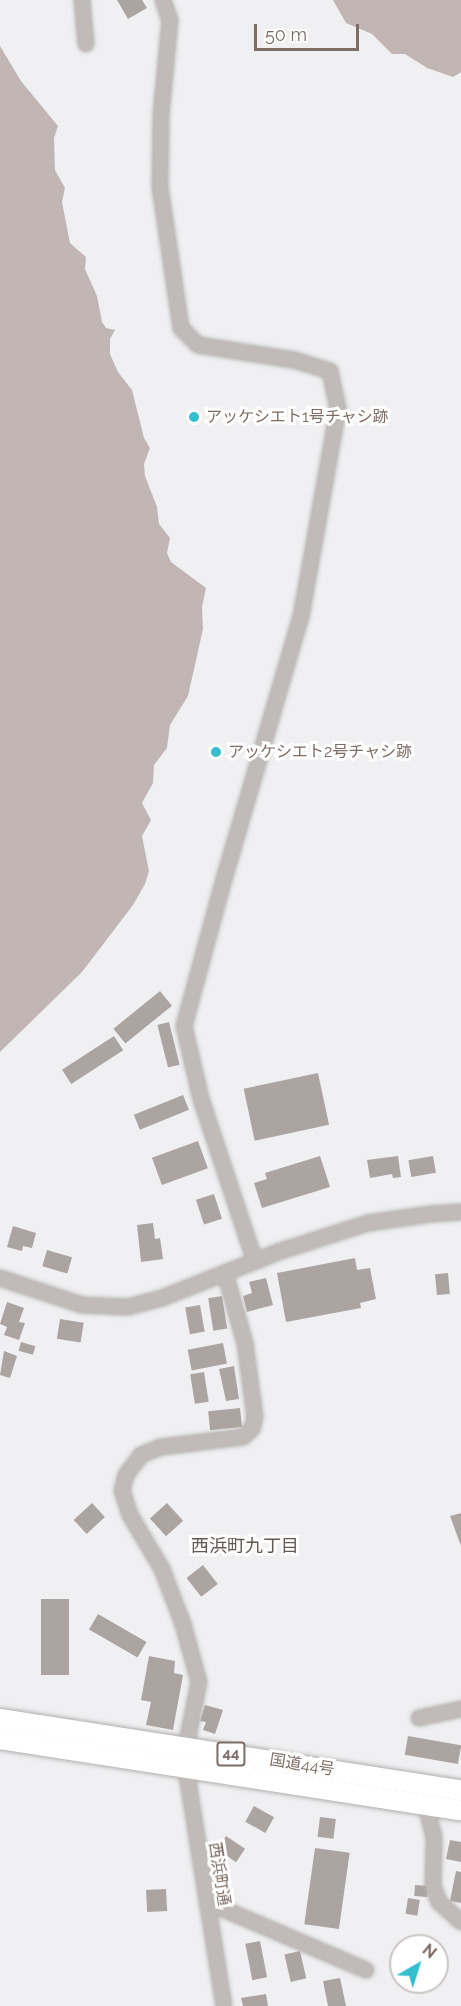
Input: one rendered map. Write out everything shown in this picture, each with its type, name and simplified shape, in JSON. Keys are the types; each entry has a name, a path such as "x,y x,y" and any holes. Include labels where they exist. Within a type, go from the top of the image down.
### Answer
{"highway":[{"name":"国道44号","path":"0,1719 461,1790"},
{"name":"国道44号","path":"0,1739 461,1810"}],"street":[{"path":"82,0 86,44"},
{"path":"163,0 170,20 160,116 160,187 181,328 198,345 294,360 330,371 338,409 301,616 224,879 184,1026 201,1099 255,1261"},
{"path":"0,1278 82,1305 128,1307 162,1298 255,1261 368,1223 461,1212"},
{"name":"西浜町通","path":"224,2006 186,1768 186,1747 199,1682 183,1624 162,1569 130,1515 122,1491 126,1475 141,1455 161,1448 243,1437 252,1429 255,1417 245,1343 225,1273"},
{"path":"418,1718 461,1709"},
{"path":"423,1784 425,1805 434,1837 434,1886 439,1902 461,1922"},
{"path":"207,1902 366,1970"}],"shaded area":[{"path":"333,0 461,0 461,72 453,77 427,68 405,54 392,54 372,34 346,23"},
{"path":"0,46 21,81 58,126 54,138 55,170 65,188 62,202 70,243 86,257 85,269 97,296 102,322 106,328 115,330 110,339 110,354 118,372 132,390 144,438 150,448 144,464 145,476 157,507 159,524 170,538 167,553 171,562 206,588 202,607 203,629 188,696 170,725 167,748 154,765 153,783 142,803 151,820 142,836 149,871 145,884 133,905 82,972 0,1052"}],"building":[{"path":"117,0 142,0 147,8 128,19"},
{"path":"160,991 172,1006 125,1044 113,1029"},
{"path":"169,1022 180,1065 168,1068 157,1025"},
{"path":"114,1036 123,1050 71,1084 62,1070"},
{"path":"318,1073 329,1125 255,1141 244,1089"},
{"path":"183,1095 189,1110 140,1130 134,1115"},
{"path":"198,1141 208,1168 162,1185 152,1158"},
{"path":"320,1156 330,1187 262,1208 254,1183 267,1179 265,1173"},
{"path":"398,1156 401,1177 393,1178 392,1174 370,1178 367,1160"},
{"path":"433,1156 436,1173 411,1177 408,1160"},
{"path":"214,1194 222,1219 204,1225 196,1200"},
{"path":"153,1223 155,1239 160,1238 163,1259 141,1262 137,1225"},
{"path":"13,1226 36,1233 32,1248 23,1246 22,1251 7,1247"},
{"path":"47,1250 72,1257 67,1274 42,1266"},
{"path":"355,1258 357,1270 370,1268 376,1299 360,1303 361,1308 286,1322 277,1273"},
{"path":"448,1273 450,1294 437,1295 435,1274"},
{"path":"266,1278 273,1305 247,1312 243,1296 252,1293 249,1282"},
{"path":"222,1296 227,1329 213,1331 208,1298"},
{"path":"7,1302 24,1308 19,1322 25,1323 19,1340 4,1335 7,1327 0,1324"},
{"path":"200,1305 205,1332 190,1334 185,1308"},
{"path":"60,1319 84,1323 81,1343 57,1339"},
{"path":"21,1342 35,1346 33,1355 19,1351"},
{"path":"223,1343 227,1364 192,1370 188,1350"},
{"path":"4,1351 17,1356 10,1378 0,1375"},
{"path":"234,1366 239,1399 226,1401 219,1369"},
{"path":"204,1372 209,1402 195,1404 190,1374"},
{"path":"240,1408 242,1427 210,1430 208,1411"},
{"path":"92,1503 105,1517 87,1534 74,1520"},
{"path":"167,1503 183,1521 166,1536 150,1518"},
{"path":"461,1513 461,1546 450,1516"},
{"path":"203,1565 218,1584 201,1597 186,1578"},
{"path":"41,1599 69,1599 69,1675 41,1675"},
{"path":"98,1614 146,1642 137,1658 89,1630"},
{"path":"149,1656 175,1661 174,1673 183,1675 173,1730 146,1725 151,1702 141,1700"},
{"path":"205,1705 223,1710 215,1734 203,1730 206,1722 200,1721"},
{"path":"408,1736 461,1745 458,1764 405,1755"},
{"path":"254,1806 274,1817 265,1833 245,1822"},
{"path":"320,1817 336,1819 333,1839 318,1837"},
{"path":"226,1836 245,1849 236,1862 217,1849"},
{"path":"450,1840 461,1842 461,1862 446,1859"},
{"path":"315,1848 350,1853 339,1929 304,1924"},
{"path":"456,1871 461,1872 461,1903 450,1901"},
{"path":"415,1885 428,1886 427,1897 414,1896"},
{"path":"166,1889 167,1911 147,1912 146,1890"},
{"path":"408,1898 420,1900 417,1916 405,1914"},
{"path":"260,1941 267,1977 252,1980 245,1944"},
{"path":"300,1951 306,1978 291,1982 284,1955"},
{"path":"340,1978 346,2006 328,2006 323,1981"},
{"path":"266,1994 268,2006 243,2006 241,1998"}],"place":[{"name":"アッケシエト1号チャシ跡","path":"194,417"},
{"name":"アッケシエト2号チャシ跡","path":"216,752"}],"district":[{"name":"西浜町九丁目","path":"245,1546"}]}
